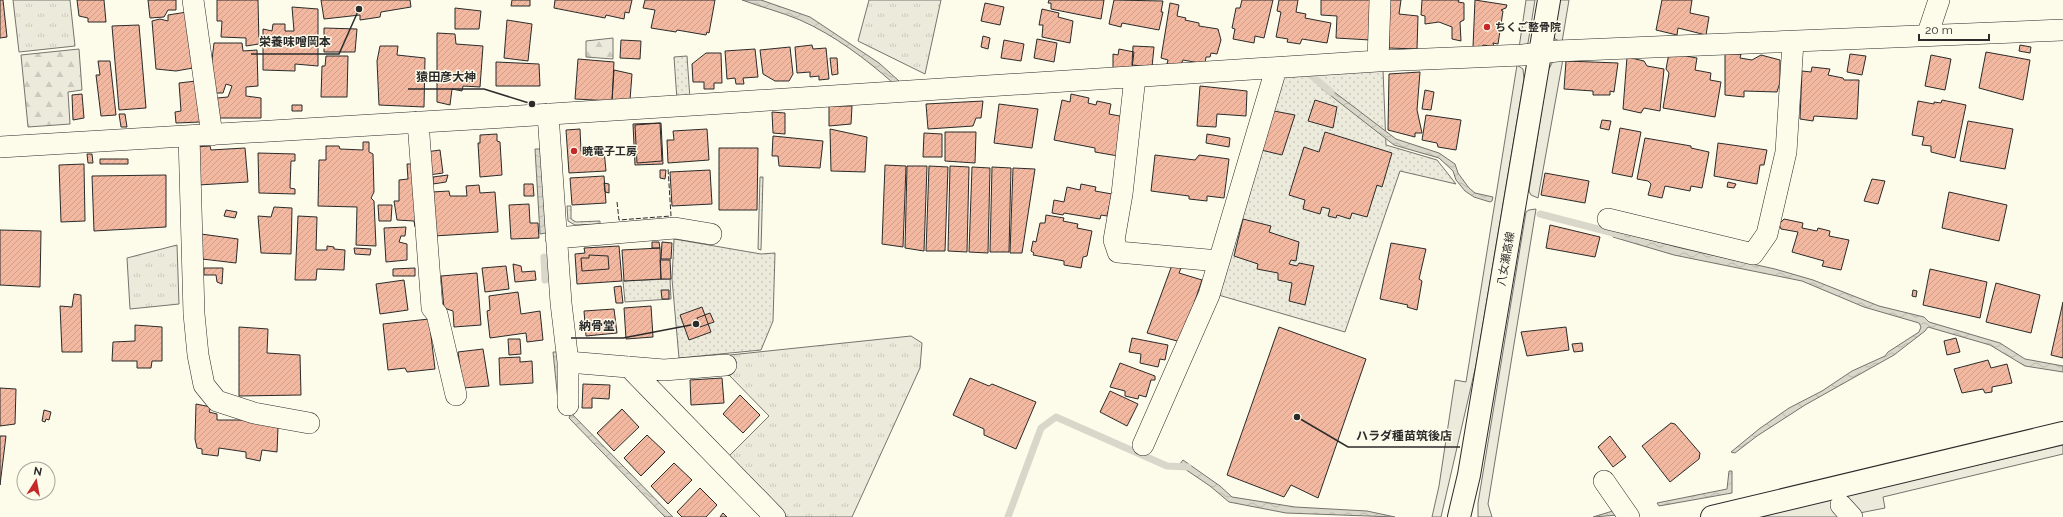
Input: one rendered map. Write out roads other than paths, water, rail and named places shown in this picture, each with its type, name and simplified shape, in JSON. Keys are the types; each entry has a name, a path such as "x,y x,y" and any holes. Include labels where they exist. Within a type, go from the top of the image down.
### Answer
{"main road":[{"name":"八女瀬高線","path":"1459,517 1470,467 1549,0"},
{"path":"1712,517 2063,433"}],"street":[{"path":"193,0 212,134"},
{"path":"1378,62 1380,0"},
{"path":"1926,36 1939,0"},
{"path":"0,147 1640,47 2063,30"},
{"path":"1608,219 1753,254 1767,234 1786,152 1793,42"},
{"path":"1143,445 1209,295 1276,69"},
{"path":"1135,77 1122,194 1114,240 1118,252 1219,262"},
{"path":"548,114 561,303 568,362 568,405"},
{"path":"418,122 432,308 437,314 456,396"},
{"path":"189,136 194,314 198,354 204,385 217,401 254,413 309,423"},
{"path":"556,238 675,228 711,234"},
{"path":"568,362 664,370 726,365"},
{"path":"629,367 775,517"},
{"path":"1604,481 1629,517"}],"water":[{"path":"742,0 761,0 810,17 879,63 899,81 893,83 849,48 813,26 793,17"},
{"path":"1325,85 1396,139 1439,153 1455,164 1458,173 1469,188 1475,193 1493,197 1492,201 1490,202 1474,197 1465,191 1456,180 1453,171 1439,158 1394,145 1321,88"},
{"path":"535,149 541,149 546,233 540,234"},
{"path":"1613,230 1681,248 1775,269 1813,280 1879,306 1924,317 1929,322 2000,343 2025,359 2063,366 2063,372 2025,366 1990,345 1928,327 1894,355 1805,405 1757,436 1735,453 1731,452 1759,429 1789,408 1822,391 1852,371 1885,356 1888,352 1919,332 1921,327 1919,323 1864,307 1802,281 1674,255 1613,237"},
{"path":"553,352 558,352 558,401"},
{"path":"571,413 673,517 665,517 569,418"},
{"path":"1183,460 1220,486 1232,497 1295,507 1367,511 1395,517 1286,513 1229,502 1210,486 1179,465"},
{"path":"1729,471 1732,471 1732,493 1659,506 1657,503 1727,489"},
{"path":"1616,510 1618,515 1593,517"}],"waterway":[{"path":"1306,71 1331,92"},
{"path":"1540,214 1621,235"},
{"path":"544,257 545,280"},
{"path":"1008,517 1041,428 1056,417 1167,466 1188,467"}],"place":[{"name":"栄養味噌岡本","path":"359,9"},
{"name":"ちくご整骨院","path":"1487,27"},
{"name":"猿田彦大神","path":"532,104"},
{"name":"暁電子工房","path":"574,151"},
{"name":"納骨堂","path":"696,324"},
{"name":"ハラダ種苗筑後店","path":"1297,417"}]}
